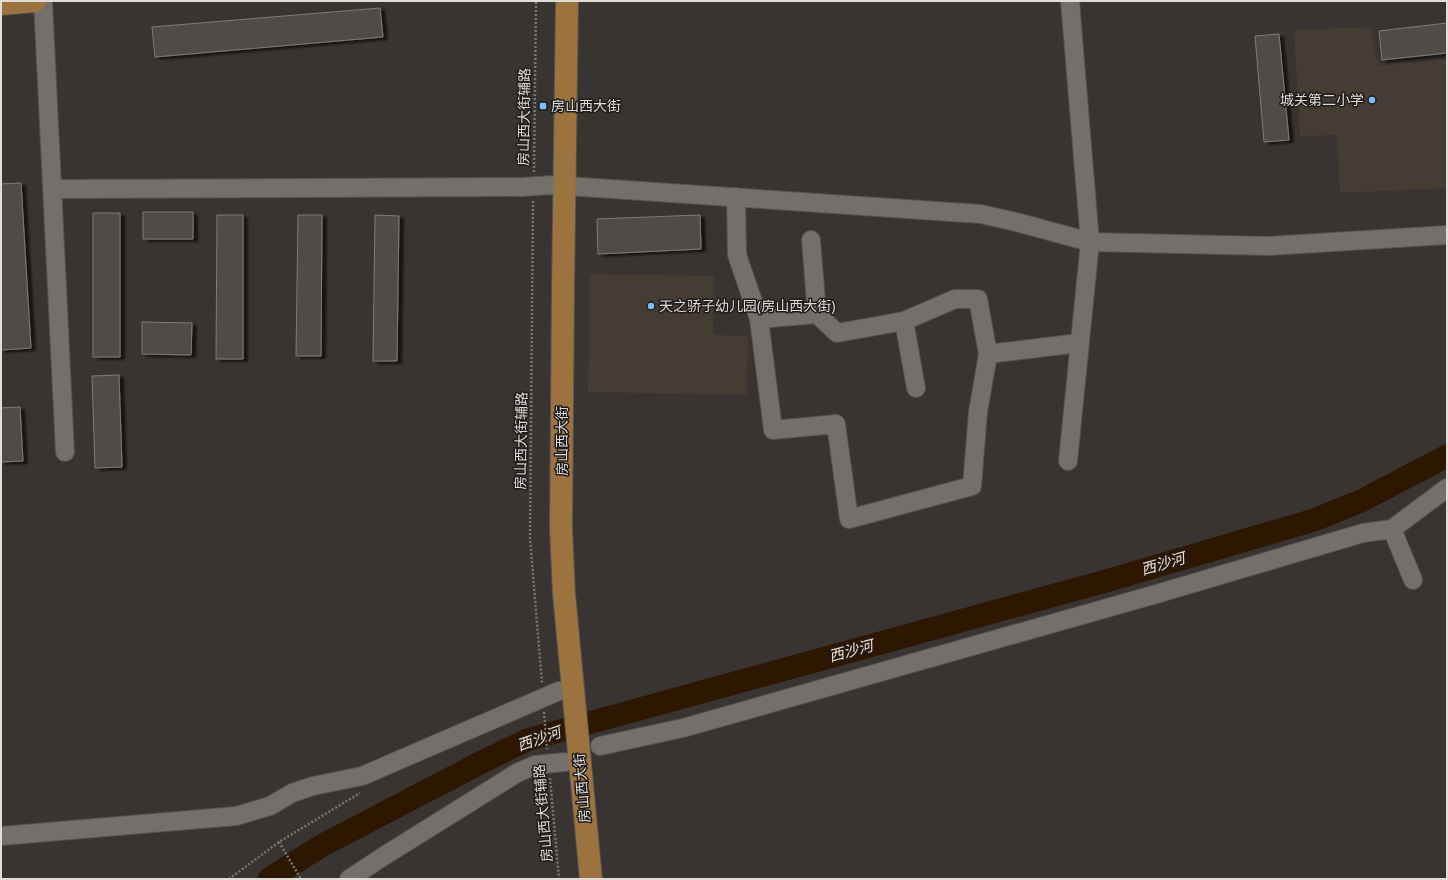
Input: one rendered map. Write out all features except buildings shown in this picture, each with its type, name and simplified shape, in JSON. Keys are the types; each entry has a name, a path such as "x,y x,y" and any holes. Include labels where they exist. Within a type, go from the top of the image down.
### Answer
{"main road":[{"path":"1,4 35,1"},
{"name":"房山西大街","path":"555,1 550,185 547,465 550,591 556,703 576,879"},
{"name":"房山西大街","path":"550,185 567,1"},
{"name":"房山西大街","path":"561,755 591,879"}],"street":[{"path":"43,1 66,452"},
{"path":"1068,461 1090,242 1070,1"},
{"path":"52,190 550,185 981,214 1090,242 1268,246 1447,235"},
{"path":"736,197 737,255 759,319 773,430 836,424 849,519 972,486 978,412 988,354 978,299 955,299 904,321 837,333 817,314 811,240"},
{"path":"759,319 817,314"},
{"path":"904,321 916,388"},
{"path":"988,354 1079,343"},
{"path":"600,746 691,726 1145,597 1363,533 1392,529 1447,488"},
{"path":"1392,529 1412,580"},
{"path":"1,836 236,816 270,806 292,793 313,786 362,776 556,703"},
{"path":"349,879 517,773 561,755"}],"path":[{"name":"房山西大街辅路","path":"536,1 550,185 530,538 556,703 561,755 559,879"},
{"path":"229,879 279,842 363,791"},
{"path":"279,842 301,879"}],"shaded area":[{"name":"城关第二小学","path":"1371,27 1378,66 1447,59 1447,188 1340,193 1337,135 1300,136 1294,30"},
{"name":"天之骄子幼儿园(房山西大街)","path":"590,274 714,276 713,335 748,336 747,395 588,392"}],"waterway":[{"name":"西沙河","path":"269,879 321,846 527,740 1106,581 1314,520 1361,501 1447,456"}],"place":[{"name":"城关第二小学","path":"1372,100"},
{"name":"房山西大街","path":"543,106"},
{"name":"天之骄子幼儿园(房山西大街)","path":"651,306"}]}
